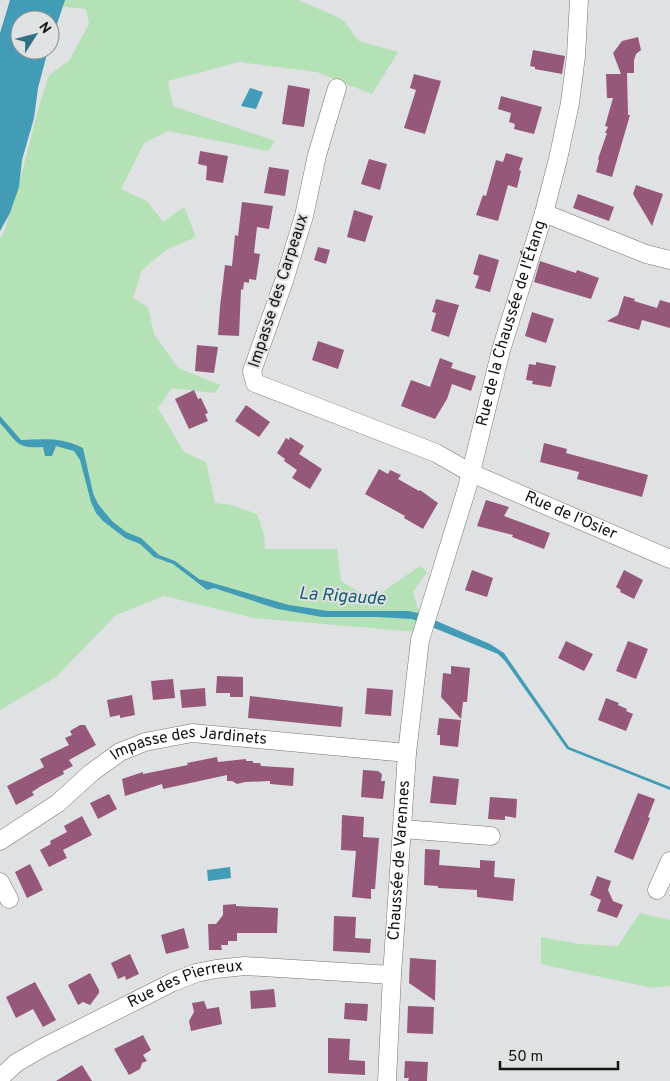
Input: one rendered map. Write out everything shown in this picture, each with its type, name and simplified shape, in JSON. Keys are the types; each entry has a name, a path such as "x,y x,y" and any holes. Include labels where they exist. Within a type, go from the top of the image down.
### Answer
{"street":[{"name":"Rue de la Chaussée de l'Étang","path":"424,627 471,473 501,350 544,213 558,159 570,103 576,56 579,0"},
{"name":"Impasse des Carpeaux","path":"337,88 317,155 304,216 293,253 252,370 255,383 436,453 471,473"},
{"path":"544,213 646,254 670,260"},
{"name":"Rue de l'Osier","path":"471,473 670,559"},
{"name":"Chaussée de Varennes","path":"387,1081 392,975 408,754 424,627"},
{"name":"Impasse des Jardinets","path":"0,841 58,803 91,773 120,752 144,742 192,733 408,754"},
{"path":"403,829 491,836"},
{"path":"657,890 670,861"},
{"path":"0,882 9,899"},
{"name":"Rue des Pierreux","path":"0,1078 16,1063 42,1048 173,982 196,973 245,966 392,975"}],"green space":[{"path":"59,0 298,0 342,19 359,41 398,52 372,94 317,72 239,62 168,81 173,106 275,141 268,151 168,131 144,143 121,189 147,201 163,222 184,207 196,237 166,250 142,270 133,298 148,307 154,334 178,368 220,385 215,393 172,388 158,408 184,452 206,462 215,503 231,505 257,514 264,534 265,549 337,549 341,581 371,600 420,566 427,572 413,592 423,624 417,632 254,618 164,596 116,615 56,677 0,710 0,238 4,232 20,180 49,75 69,61 89,24 86,9 58,6"},
{"path":"640,913 670,920 670,986 652,988 541,964 541,937 579,944 618,946"}],"water":[{"path":"10,0 65,0 60,15 60,10 10,10 10,60 45,60 38,88 34,118 22,160 19,187 10,213 0,231 0,33"},
{"path":"250,88 263,92 256,109 241,106"},
{"path":"0,416 21,440 60,440 83,448 93,493 98,504 112,521 126,532 141,538 159,555 175,561 199,579 289,605 328,611 409,611 418,613 490,644 504,653 569,747 670,787 670,790 567,749 505,661 498,654 412,619 322,617 278,609 214,588 207,590 173,564 154,557 140,544 125,538 103,521 96,513 91,502 80,460 74,451 56,446 52,456 45,456 43,447 27,447 17,442 0,423"},
{"path":"230,867 231,878 208,881 207,870"}],"building":[{"path":"638,37 641,50 636,54 634,60 634,73 627,73 628,115 630,115 612,177 596,172 598,159 607,133 605,133 608,127 605,126 613,98 607,98 606,74 621,74 613,53 622,41"},
{"path":"533,50 565,56 562,74 535,69 535,67 530,66"},
{"path":"414,74 441,81 425,134 404,128 416,90 410,88"},
{"path":"288,85 310,89 304,127 282,124"},
{"path":"501,96 542,107 534,134 514,129 515,124 509,122 511,113 498,109"},
{"path":"200,151 228,156 223,183 206,180 207,166 198,164"},
{"path":"506,153 523,158 519,170 521,171 517,188 508,185 498,221 476,215 483,195 486,196 496,160 503,162"},
{"path":"369,159 387,164 380,190 361,184"},
{"path":"269,167 289,170 285,196 264,193"},
{"path":"636,185 663,194 652,226 633,194"},
{"path":"578,194 614,207 609,221 573,208"},
{"path":"242,202 273,206 269,229 257,227 254,253 260,254 256,280 249,279 249,283 244,282 243,290 241,289 239,336 218,335 225,265 232,266 235,235 238,236"},
{"path":"354,210 373,216 365,242 347,237"},
{"path":"318,247 330,250 326,264 314,260"},
{"path":"479,254 499,260 490,292 475,288 479,276 473,274"},
{"path":"540,261 576,273 577,270 599,278 591,299 534,282"},
{"path":"624,296 657,308 660,300 670,303 670,328 642,320 639,330 607,321 618,315"},
{"path":"436,299 459,305 449,337 431,331 436,313 432,312"},
{"path":"532,312 554,319 546,343 525,336"},
{"path":"318,341 344,350 338,369 312,360"},
{"path":"197,345 218,347 214,373 195,371"},
{"path":"440,358 453,363 451,368 476,376 471,391 452,384 447,399 435,419 401,406 411,380 430,387"},
{"path":"536,362 556,366 551,387 532,384 533,381 526,380 529,364 536,365"},
{"path":"194,390 198,399 201,398 208,413 205,414 208,421 189,429 175,399"},
{"path":"246,405 270,422 259,437 235,421"},
{"path":"290,437 304,446 299,454 322,469 310,489 292,478 297,470 284,461 285,459 277,453 286,438 289,440"},
{"path":"544,443 567,449 566,453 648,475 642,497 577,479 579,472 540,462"},
{"path":"379,469 388,474 390,470 401,475 398,479 420,490 438,503 423,529 404,518 405,516 365,494"},
{"path":"486,500 509,507 504,516 550,533 544,549 512,537 513,535 477,526"},
{"path":"472,570 493,578 487,597 465,590"},
{"path":"624,570 643,580 634,599 620,592 621,590 616,587"},
{"path":"566,641 593,654 584,671 558,658"},
{"path":"628,641 648,649 636,679 616,671"},
{"path":"451,666 470,668 467,702 463,702 461,719 441,697 443,673 451,674"},
{"path":"217,676 243,677 243,697 230,697 230,693 216,693"},
{"path":"173,679 175,698 153,700 151,681"},
{"path":"205,688 206,706 182,708 180,690"},
{"path":"367,688 393,690 391,716 365,714"},
{"path":"132,695 135,715 120,718 120,715 110,717 107,700"},
{"path":"250,696 343,707 341,727 248,718"},
{"path":"606,698 619,703 618,705 633,714 626,731 598,720"},
{"path":"439,718 461,720 458,747 440,745 440,735 437,735"},
{"path":"80,725 85,725 96,745 69,760 73,766 63,771 64,774 41,786 32,792 34,795 16,805 7,786 44,767 40,759 69,745 65,738 72,735 70,731"},
{"path":"217,757 218,762 246,759 246,761 253,761 253,763 260,763 261,766 294,768 293,786 270,784 270,781 237,784 227,781 227,775 163,789 162,784 125,796 122,779 143,772 143,774 188,765 187,763"},
{"path":"363,770 378,771 382,774 381,781 385,781 383,799 361,797"},
{"path":"433,776 459,779 456,805 430,803"},
{"path":"638,793 655,799 648,817 650,818 633,860 614,852"},
{"path":"109,794 117,809 98,819 90,803"},
{"path":"490,797 517,799 516,818 505,816 505,820 488,819"},
{"path":"342,815 364,817 363,837 379,838 375,889 371,889 371,899 352,897 356,851 341,850"},
{"path":"82,816 92,835 63,850 67,858 49,867 40,850 51,844 50,841 67,832 64,826"},
{"path":"425,849 440,850 439,865 480,868 480,860 495,861 494,877 515,879 513,901 477,897 477,890 438,888 438,886 424,885"},
{"path":"30,864 43,890 27,898 15,872"},
{"path":"597,876 611,881 608,890 613,901 623,905 617,918 597,911 601,900 590,895"},
{"path":"236,904 236,906 278,908 277,933 237,933 237,941 228,941 228,945 221,945 222,950 209,950 208,924 216,924 223,915 223,905"},
{"path":"334,916 356,917 355,938 371,939 370,953 333,951"},
{"path":"184,928 189,948 166,954 161,935"},
{"path":"130,954 139,974 126,980 125,976 118,979 111,963"},
{"path":"410,958 436,960 435,1001 409,983"},
{"path":"90,973 99,993 90,1005 83,1002 78,1005 68,985"},
{"path":"35,982 56,1020 43,1027 33,1009 16,1018 6,997"},
{"path":"274,989 276,1007 251,1009 250,991"},
{"path":"204,1001 207,1009 219,1007 222,1024 191,1031 189,1021 194,1012 192,1003"},
{"path":"345,1003 368,1004 367,1021 344,1019"},
{"path":"408,1006 434,1007 433,1034 407,1033"},
{"path":"143,1035 151,1050 143,1055 147,1061 142,1063 140,1069 129,1075 114,1049"},
{"path":"328,1038 350,1039 349,1060 365,1061 365,1075 328,1073"},
{"path":"405,1061 428,1062 427,1081 408,1081 409,1078 404,1078"},
{"path":"82,1065 92,1081 56,1081"}],"water label":[{"name":"La Rigaude","path":"342,597"}]}
